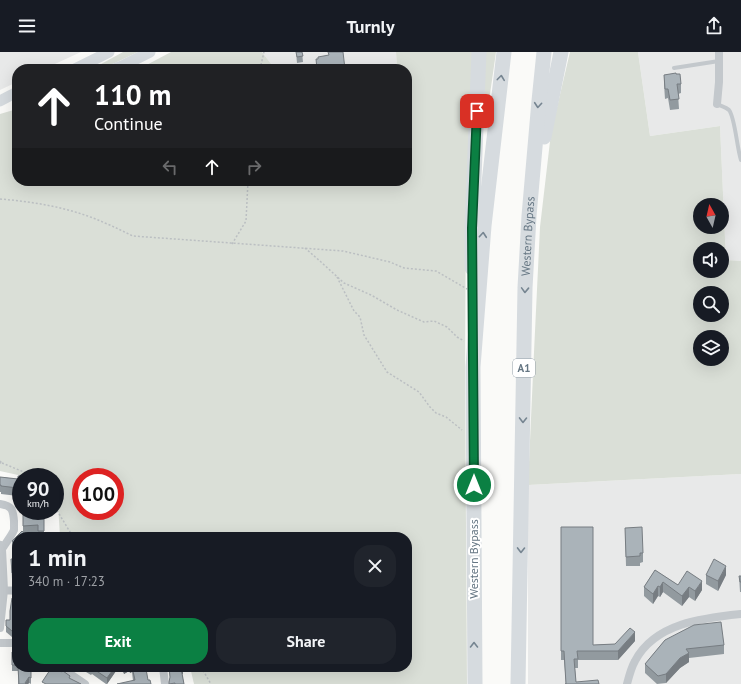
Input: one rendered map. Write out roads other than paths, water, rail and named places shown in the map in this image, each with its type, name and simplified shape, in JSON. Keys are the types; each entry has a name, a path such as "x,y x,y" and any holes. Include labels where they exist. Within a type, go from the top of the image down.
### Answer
{"highway":[{"path":"473,367 472,228 479,52"},
{"name":"Western Bypass","path":"475,684 473,367 484,226 504,52"},
{"name":"Western Bypass","path":"518,684 525,288 529,216 544,52"},
{"path":"529,216 561,52"}],"main road":[{"path":"85,64 109,52"},
{"path":"126,64 150,52"},
{"path":"0,102 12,95"},
{"path":"0,102 12,101"}],"street":[{"path":"717,104 719,52"},
{"path":"0,504 6,505 13,510 13,532"},
{"path":"0,628 4,590 1,547 12,533"},
{"path":"4,590 12,591"},
{"path":"627,684 631,670 639,653 651,641 670,629 721,616 741,614"},
{"path":"0,643 12,643"},
{"path":"67,672 85,684"},
{"path":"164,672 165,684"}],"lane":[{"path":"674,68 719,61"},
{"path":"717,104 730,111 741,160"}]}
